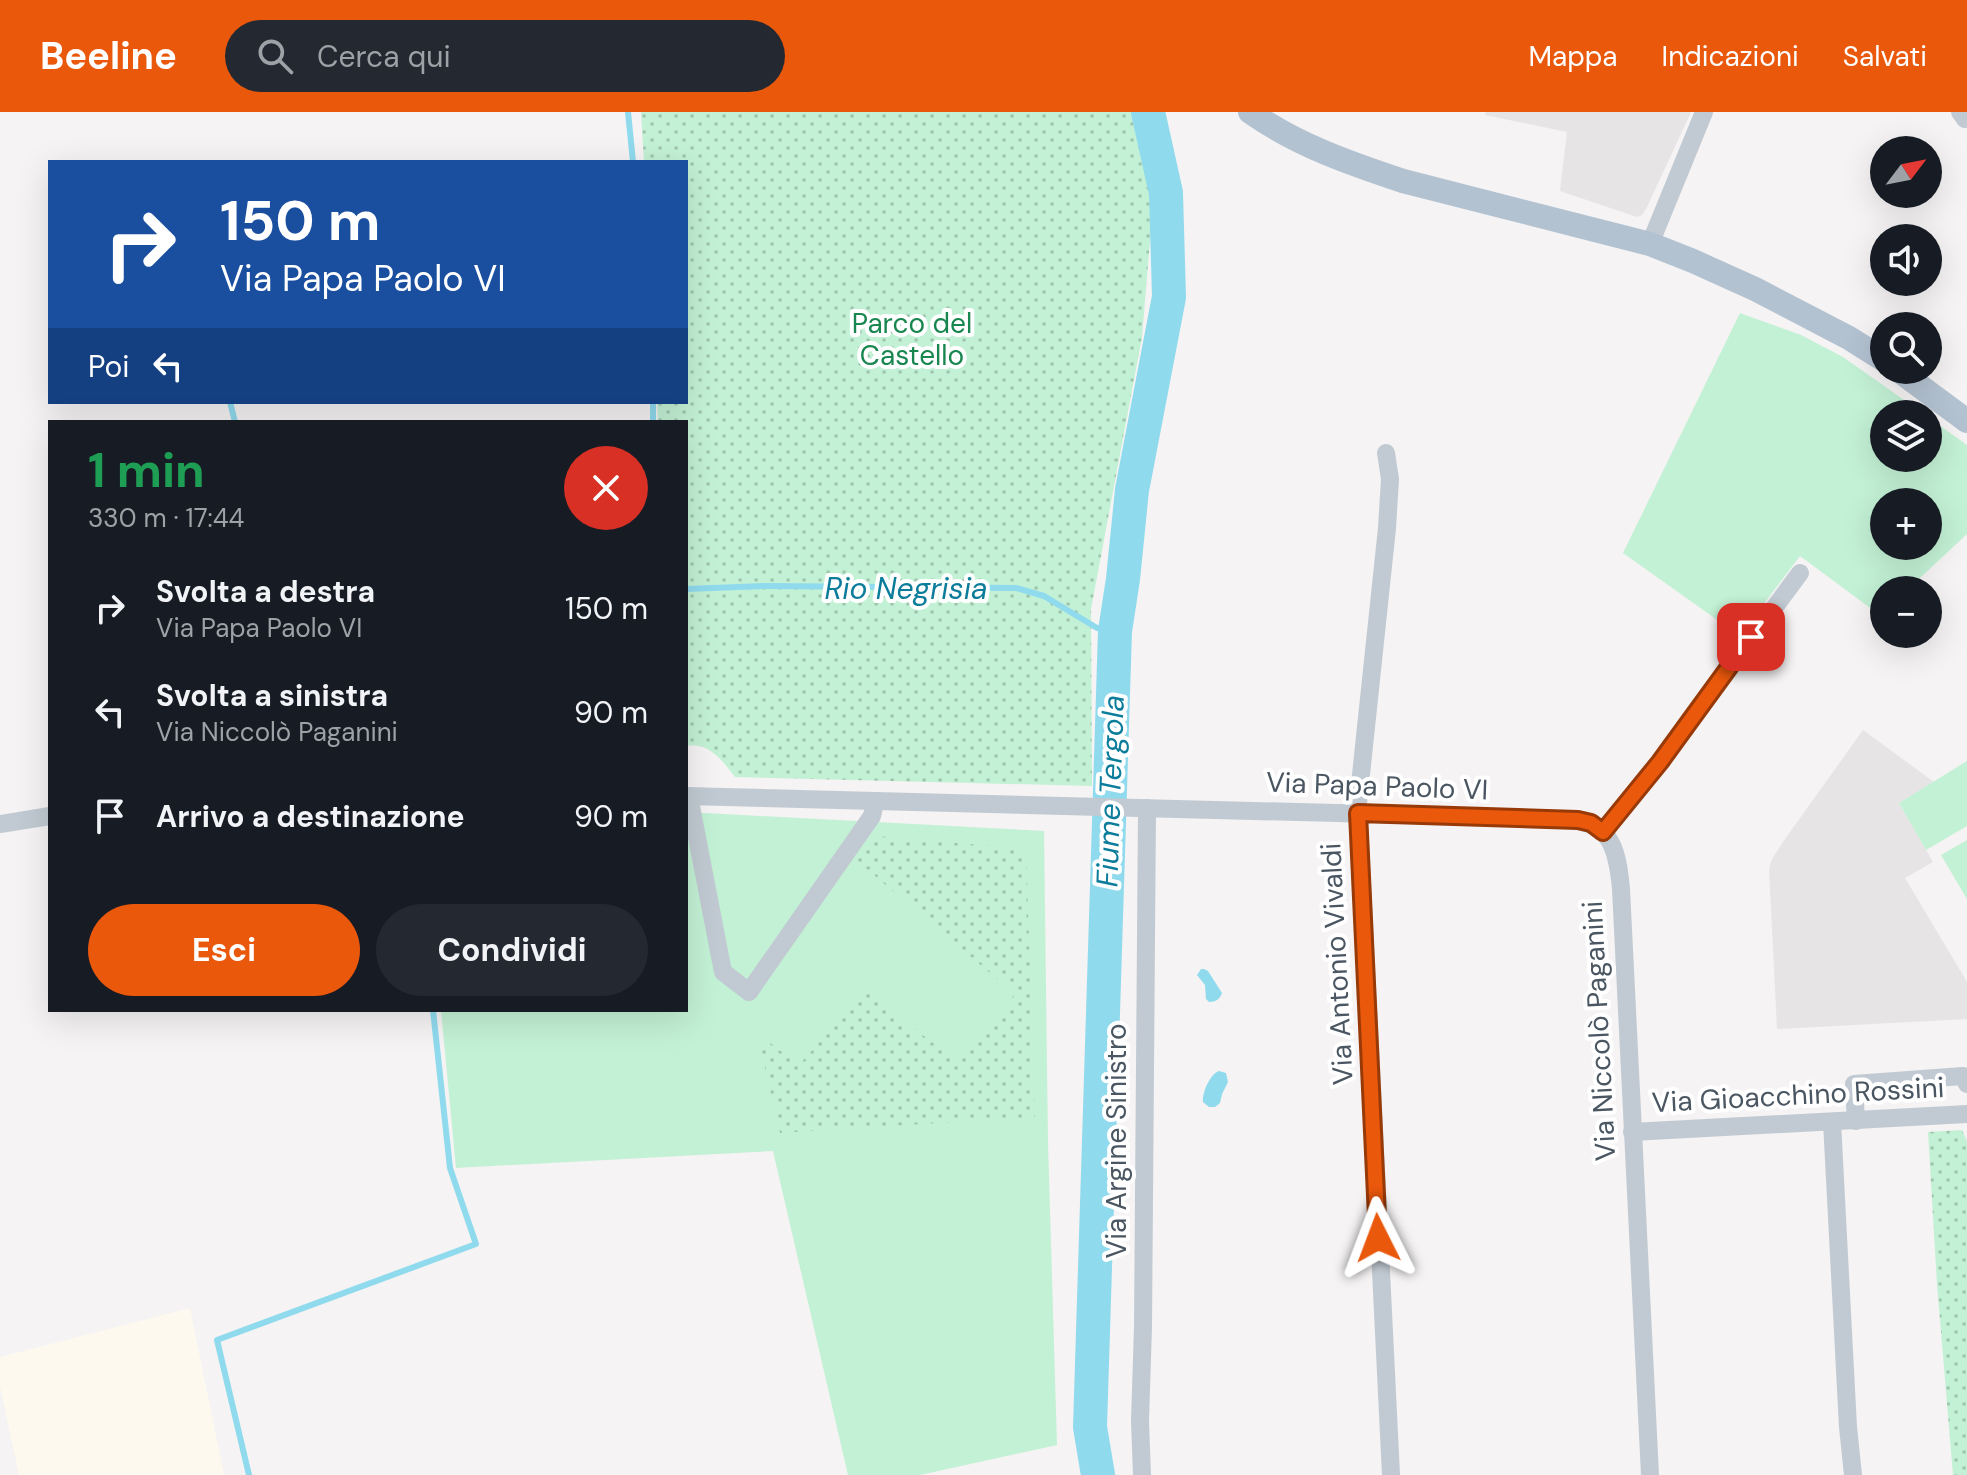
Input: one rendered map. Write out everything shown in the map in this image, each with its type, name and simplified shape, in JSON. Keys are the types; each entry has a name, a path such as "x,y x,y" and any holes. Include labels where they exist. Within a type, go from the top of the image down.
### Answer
{"main road":[{"path":"1250,112 1300,143 1372,171 1650,244 1755,289 1870,351"},
{"path":"1917,384 1967,421"}],"street":[{"path":"1650,244 1704,112"},
{"name":"Via Antonio Vivaldi","path":"1386,453 1390,479 1388,516 1358,813 1391,1475"},
{"path":"1603,832 1660,762 1800,573"},
{"name":"Via Papa Paolo VI","path":"688,796 1578,820 1591,823 1603,832"},
{"path":"688,801 723,972 749,992 872,816 875,802"},
{"name":"Via Argine Sinistro","path":"1138,808 1142,1475"},
{"path":"0,824 48,816"},
{"name":"Via Niccolò Paganini","path":"1603,832 1616,854 1619,870 1650,1475"},
{"path":"1856,1121 1854,1084 1963,1076 1967,1084"},
{"name":"Via Gioacchino Rossini","path":"1632,1132 1967,1114"},
{"path":"1832,1122 1853,1475"}],"shaded area":[{"path":"1486,112 1691,112 1647,207 1637,217 1560,191 1567,132 1485,115"},
{"path":"1863,730 1934,782 1899,803 1933,862 1905,878 1967,982 1967,1019 1777,1029 1769,869 1785,839"},
{"path":"190,1308 224,1475 19,1475 0,1387 0,1357"}],"green space":[{"name":"Parco del Castello","path":"641,112 1136,112 1154,192 1142,337 1091,609 1092,786 735,777 708,749 688,746 688,420 658,420 657,404 688,404 688,160 644,160"},
{"path":"1740,313 1801,335 1843,357 1870,376 1870,384 1881,384 1904,400 1870,400 1870,472 1942,472 1942,427 1967,445 1967,534 1942,557 1942,488 1870,488 1870,560 1939,560 1922,576 1870,576 1870,608 1800,556 1747,626 1738,620 1730,629 1623,553"},
{"path":"1967,761 1967,826 1926,850 1899,803"},
{"path":"688,812 1044,831 1048,1143 1057,1445 920,1475 848,1475 773,1151 456,1168 441,1012 688,1012"},
{"path":"876,836 1026,849 1035,1117 780,1133 757,1033 799,1065 865,991 958,1062 1015,994 855,859"},
{"path":"1967,840 1967,899 1941,855"},
{"path":"1962,1130 1967,1141 1967,1475 1953,1475 1928,1132"}],"water":[{"path":"1201,969 1208,971 1222,993 1216,1001 1206,999 1205,985 1197,975"},
{"path":"1219,1071 1226,1073 1228,1082 1220,1103 1209,1107 1203,1102 1204,1094 1210,1080"}],"waterway":[{"name":"Rio Negrisia","path":"628,112 633,160"},
{"name":"Fiume Tergola","path":"1098,1475 1090,1427 1115,631 1132,490 1169,297 1166,193 1148,112"},
{"path":"230,404 234,420"},
{"name":"Rio Negrisia","path":"653,404 653,420"},
{"name":"Rio Negrisia","path":"688,589 765,586 1016,588 1044,596 1097,628 1115,631"},
{"path":"249,1475 217,1340 476,1244 450,1168 433,1012"}],"route":[{"path":"1378,1238 1358,813 1578,820 1591,823 1603,832 1660,762 1751,637"}]}
